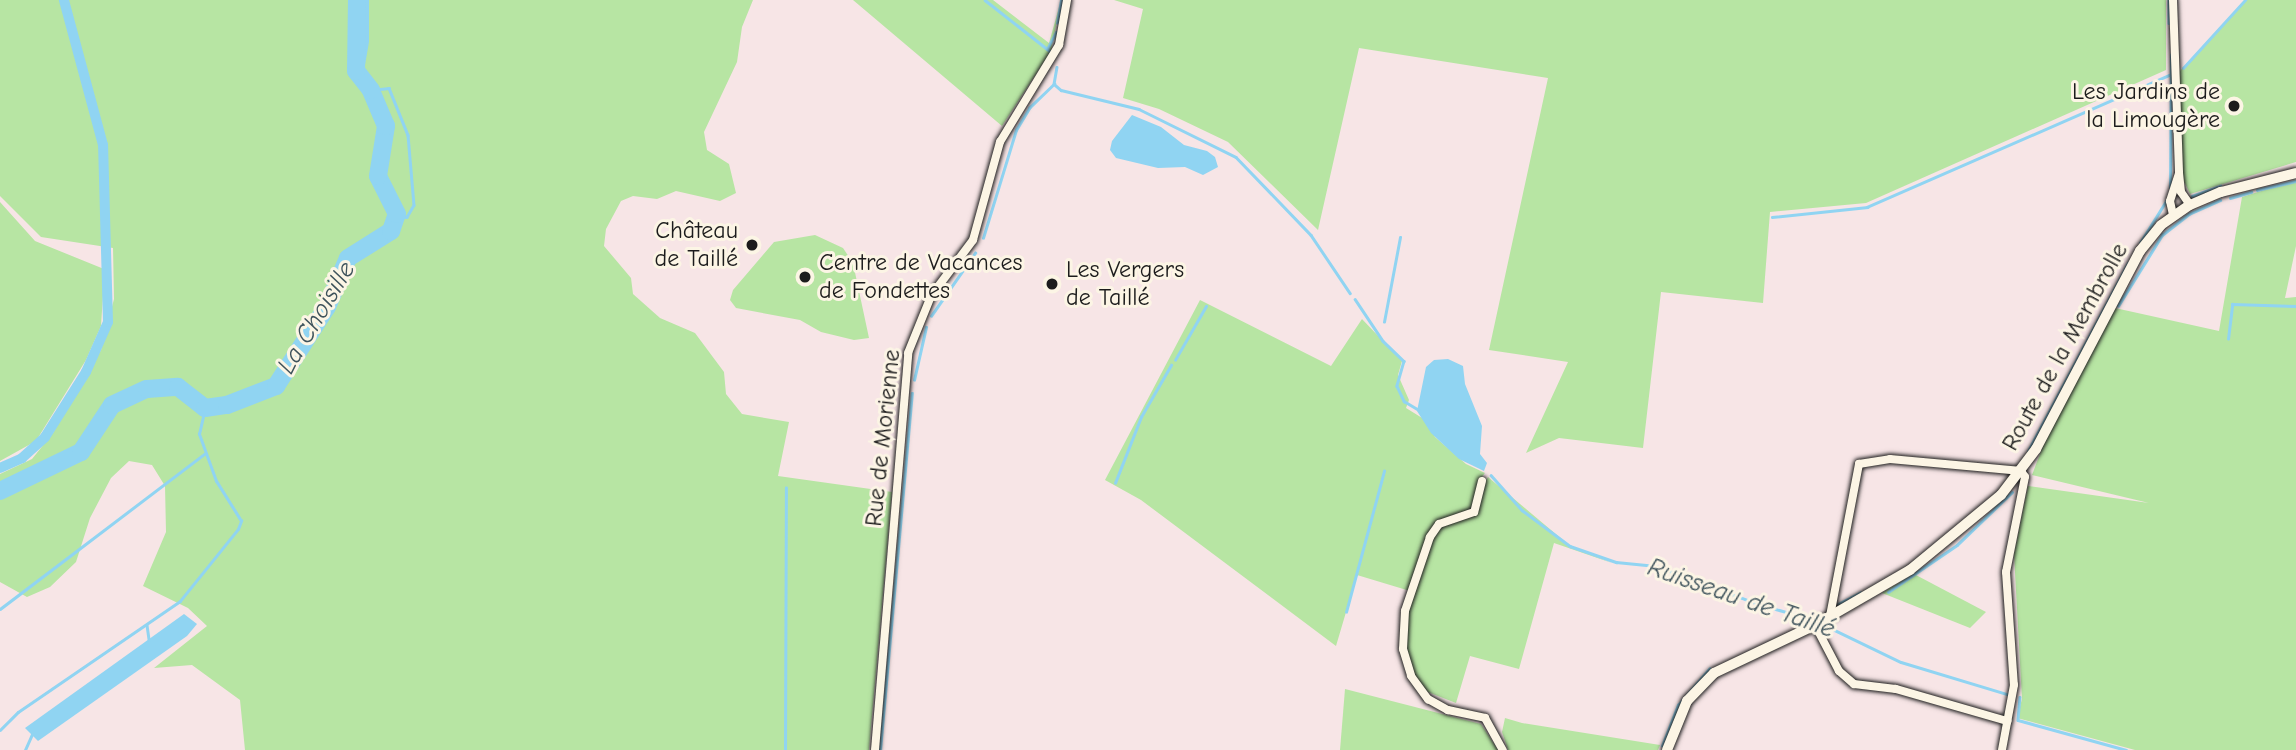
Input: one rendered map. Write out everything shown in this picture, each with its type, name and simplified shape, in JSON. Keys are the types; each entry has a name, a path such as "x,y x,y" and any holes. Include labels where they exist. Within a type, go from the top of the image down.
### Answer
{"street":[{"name":"Rue de Morienne","path":"874,750 908,353 931,296 973,240 1000,142 1059,45 1067,0"},
{"path":"2173,0 2179,173 2181,192 2190,205"},
{"path":"2173,215 2169,207 2179,173"},
{"name":"Route de la Membrolle","path":"1667,750 1687,701 1714,673 1821,622 1944,546 2021,471 2140,251 2173,215 2190,205 2296,173"},
{"path":"2002,750 2007,721 2015,653 2006,572 2025,477 2021,471 1890,459 1859,464 1821,622 1839,671 1854,684 1896,690 2007,721"},
{"path":"1482,481 1474,512 1439,524 1430,537 1405,611 1403,649 1412,676 1428,699 1448,709 1485,718 1503,750"}],"green space":[{"path":"0,0 753,0 742,27 737,62 704,132 707,150 729,164 736,193 720,201 676,191 657,199 633,196 621,201 606,229 604,246 631,278 633,294 660,318 695,333 724,372 726,394 742,414 789,422 778,476 892,492 869,750 245,750 240,700 192,665 154,668 207,626 188,608 143,586 166,532 165,486 152,465 129,461 111,478 90,518 76,562 50,587 27,597 0,582 0,496 17,492 81,452 112,405 106,408 78,450 0,490 0,474 32,459 53,433 101,350 114,299 113,248 41,237 0,196","holes":["176,384 208,407 199,405 178,387 147,389 112,405 146,388"]},
{"path":"853,0 993,0 1049,43 1061,0 1051,51 1002,126"},
{"path":"1114,0 2166,0 2166,70 1866,203 1770,212 1763,303 1661,292 1643,448 1559,438 1526,453 1568,362 1489,350 1548,78 1359,48 1318,230 1228,142 1159,109 1123,98 1143,9"},
{"path":"2245,0 2296,0 2296,162 2190,194 2183,179 2179,72"},
{"path":"2296,180 2296,246 2285,298 2296,297 2296,750 2135,750 2017,718 2022,699 2014,554 2028,486 2149,503 2032,475 2046,438 2115,308 2219,331 2242,197"},
{"path":"0,202 35,241 104,269 104,280 101,326 86,360 36,441 0,461"},
{"path":"815,235 843,248 853,263 869,338 854,340 821,332 800,320 736,308 730,300 733,290 774,242"},
{"path":"1200,300 1331,366 1362,319 1402,361 1398,375 1409,400 1406,408 1427,421 1435,437 1466,464 1485,473 1480,479 1485,482 1488,477 1570,546 1612,563 1554,543 1519,669 1470,656 1456,703 1420,689 1404,658 1410,591 1357,575 1336,646 1141,500 1105,480"},
{"path":"1914,574 1986,612 1970,628 1882,593"},
{"path":"1345,689 1481,724 1498,750 1340,750"},
{"path":"1505,718 1660,745 1658,750 1508,750 1502,732"}],"water":[{"path":"355,0 369,0 369,42 365,65 353,69"},
{"path":"1132,115 1161,127 1184,145 1207,151 1215,157 1218,167 1203,175 1185,167 1158,168 1116,158 1110,150 1112,141"},
{"path":"1448,359 1463,366 1465,384 1482,426 1480,454 1487,463 1484,471 1459,459 1431,433 1417,411 1426,367 1434,360"},
{"path":"184,614 197,624 187,636 38,741 25,728"}],"waterway":[{"path":"0,468 22,458 45,437 86,372 108,322 103,145 64,0"},
{"name":"La Choisille","path":"0,491 81,452 112,405 147,389 178,387 205,408 227,405 276,386 327,307 348,258 391,231 397,214 378,176 386,126 371,90 356,71 357,0"},
{"name":"Ruisseau de Taillé","path":"985,0 1051,52"},
{"path":"1057,23 1061,0"},
{"path":"2169,0 2169,23"},
{"path":"2183,68 2245,0"},
{"path":"1047,49 1056,32"},
{"path":"2170,188 2171,55"},
{"name":"Ruisseau de Taillé","path":"1057,67 1054,84 1061,90 1139,109 1236,157 1311,235 1350,293"},
{"path":"1772,217 1867,207 2169,75"},
{"path":"983,238 1016,130 1029,108 1054,84"},
{"path":"371,90 389,88 408,135 414,205 407,217 397,219"},
{"path":"2257,190 2296,181"},
{"path":"2192,196 2220,186"},
{"path":"2230,198 2251,192"},
{"path":"2118,306 2162,235 2189,214 2220,200"},
{"path":"2140,243 2166,201"},
{"path":"1384,322 1400,237"},
{"path":"931,316 975,253"},
{"path":"2028,451 2128,263"},
{"name":"Ruisseau de Taillé","path":"1355,299 1383,341 1404,361 1397,386 1404,401 1419,410"},
{"path":"2228,339 2232,304 2296,306"},
{"path":"1175,360 1206,306"},
{"path":"914,380 926,327"},
{"path":"1115,483 1141,417 1171,365"},
{"path":"880,750 912,393"},
{"path":"0,730 18,712 180,601 238,529 241,521 216,481 199,434 205,408"},
{"path":"0,609 204,454"},
{"path":"1346,612 1384,471"},
{"name":"Ruisseau de Taillé","path":"1491,475 1522,510 1570,546 1616,562 1656,566 1761,605 1815,620"},
{"path":"785,750 786,488"},
{"path":"1888,592 1957,545 2012,492"},
{"path":"1838,604 1860,593"},
{"path":"147,625 149,640"},
{"name":"Ruisseau de Taillé","path":"1824,625 1901,662 2010,695"},
{"path":"1662,746 1678,705 1709,669"},
{"name":"Ruisseau de Taillé","path":"2020,697 2018,720 2126,750"},
{"path":"25,750 32,734"}],"place":[{"name":"Les Jardins de la Limougère","path":"2234,106"},
{"name":"Château de Taillé","path":"752,245"},
{"name":"Centre de Vacances de Fondettes","path":"805,277"},
{"name":"Les Vergers de Taillé","path":"1052,284"}]}
